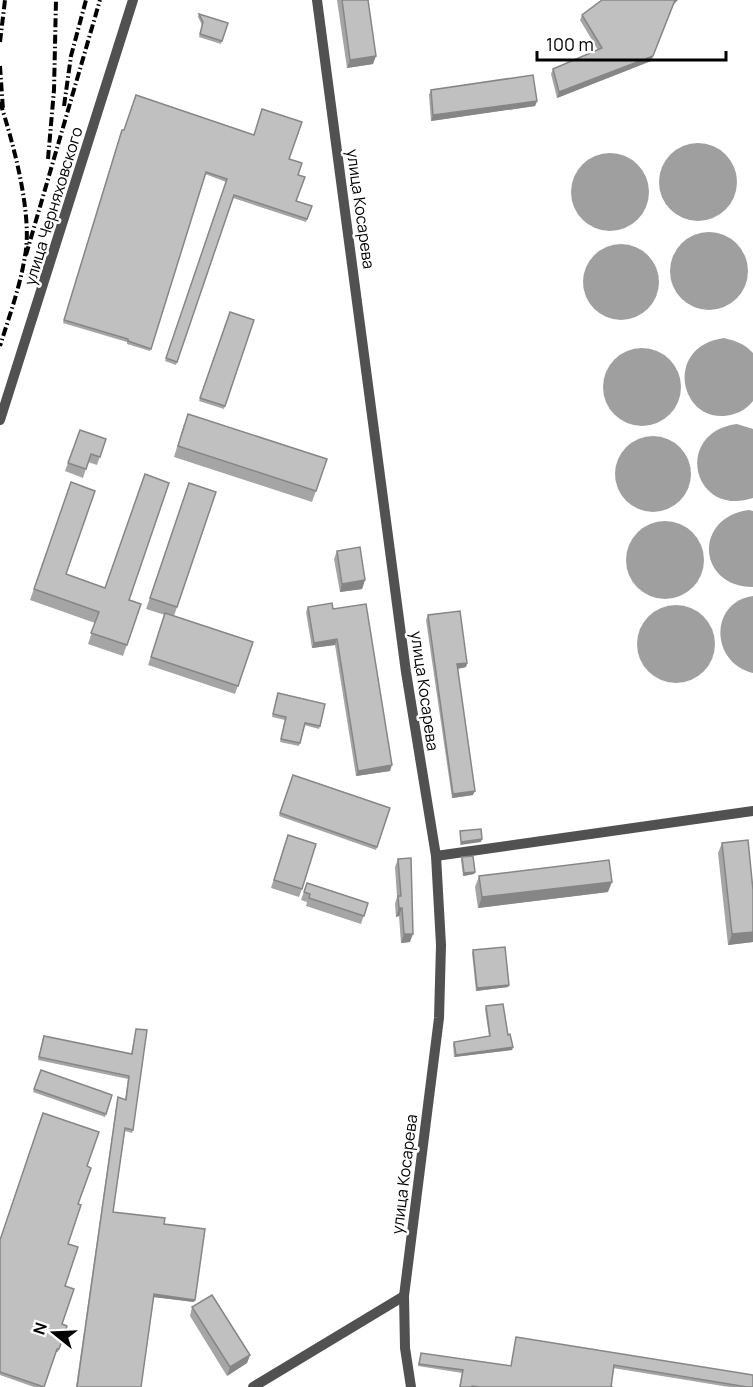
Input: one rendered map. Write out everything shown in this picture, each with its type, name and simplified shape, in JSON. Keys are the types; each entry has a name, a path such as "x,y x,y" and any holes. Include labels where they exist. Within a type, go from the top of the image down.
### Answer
{"street":[{"name":"улица Черняховского","path":"0,420 133,0"},
{"name":"улица Косарева","path":"317,0 406,672 436,856 441,945 439,1018 404,1296 405,1348 411,1387"},
{"path":"436,856 753,811"},
{"path":"253,1387 404,1296"}],"shaded area":[{"path":"698,143 713,146 725,155 734,167 737,182 734,197 725,209 713,218 698,221 683,218 671,209 662,197 659,182 662,167 671,155 683,146"},
{"path":"610,153 625,156 637,165 646,177 649,192 646,207 637,219 625,228 610,231 595,228 583,219 574,207 571,192 574,177 583,165 595,156"},
{"path":"709,232 724,235 736,244 745,256 748,271 745,286 736,298 724,307 709,310 694,307 682,298 673,286 670,271 673,256 682,244 694,235"},
{"path":"629,244 642,250 653,261 659,274 657,297 642,314 629,320 613,320 600,314 585,297 583,274 589,261 606,246"},
{"path":"724,338 740,343 753,353 753,401 737,413 716,416 702,410 691,399 685,385 685,370 691,356 704,345"},
{"path":"642,348 657,351 669,360 678,372 681,387 678,402 669,414 657,423 642,426 627,423 615,414 606,402 603,387 606,372 615,360 627,351"},
{"path":"737,424 753,429 753,498 732,501 716,496 704,485 698,472 698,456 704,442 717,430"},
{"path":"661,436 674,442 685,453 691,466 689,489 674,506 661,512 645,512 632,506 617,489 615,466 621,453 638,438"},
{"path":"753,511 753,587 734,584 721,576 712,564 709,551 711,537 718,525 731,515"},
{"path":"665,521 680,524 692,533 701,545 704,560 701,575 692,587 680,596 665,599 650,596 638,587 629,575 626,560 629,545 638,533 650,524"},
{"path":"753,596 753,673 739,667 729,658 720,633 722,620 728,609 739,601"},
{"path":"676,605 691,608 703,617 712,629 715,644 712,659 703,671 691,680 676,683 661,680 649,671 640,659 637,644 640,629 649,617 661,608"}],"building":[{"path":"342,0 368,0 376,56 350,60"},
{"path":"602,0 675,0 653,56 559,92 553,69 602,48 582,15"},
{"path":"199,14 228,23 222,41 200,34 203,22"},
{"path":"533,75 537,101 433,115 431,90"},
{"path":"136,95 254,135 262,109 302,122 289,159 302,163 298,175 305,177 296,201 312,206 307,219 234,195 177,362 166,358 227,179 206,172 151,349 128,341 128,339 64,320 122,130 124,130"},
{"path":"230,312 254,320 225,406 200,398"},
{"path":"188,414 327,459 316,491 178,446"},
{"path":"80,430 106,439 100,457 91,454 86,469 68,463"},
{"path":"145,474 169,483 129,600 141,604 127,645 91,633 99,612 34,589 71,482 95,491 66,574 105,588"},
{"path":"189,483 216,492 177,607 150,598"},
{"path":"360,547 365,580 342,584 337,551"},
{"path":"332,603 333,609 366,604 392,765 358,771 337,639 314,643 308,607"},
{"path":"460,611 467,663 457,664 475,791 453,794 428,615"},
{"path":"165,613 253,642 238,686 151,657"},
{"path":"278,693 325,704 320,726 305,723 300,743 281,739 286,717 273,714"},
{"path":"293,775 390,808 377,847 280,813"},
{"path":"481,829 482,839 461,842 460,831"},
{"path":"288,835 316,844 302,889 274,880"},
{"path":"748,840 753,890 753,932 732,934 722,843"},
{"path":"473,856 475,872 464,873 462,857"},
{"path":"411,858 413,934 404,934 402,908 399,908 398,896 401,896 398,859"},
{"path":"609,860 612,882 482,897 479,876"},
{"path":"307,883 368,903 364,916 309,898 310,894 304,892"},
{"path":"505,947 509,985 477,988 473,950"},
{"path":"503,1004 508,1035 510,1034 513,1047 456,1055 454,1042 490,1036 486,1006"},
{"path":"136,1029 147,1030 133,1130 125,1128 113,1212 165,1218 164,1224 205,1229 195,1300 154,1294 141,1387 77,1387 118,1097 126,1100 129,1076 39,1057 44,1036 132,1054"},
{"path":"41,1070 112,1095 106,1114 34,1089"},
{"path":"43,1113 99,1132 87,1166 91,1168 78,1204 81,1205 68,1244 78,1247 65,1286 74,1289 62,1324 67,1326 44,1387 0,1372 0,1240"},
{"path":"212,1295 250,1355 230,1367 192,1307"},
{"path":"516,1337 753,1375 753,1387 614,1365 611,1387 460,1387 463,1370 419,1364 421,1353 511,1366"}],"railway":[{"path":"0,42 5,0"},
{"path":"48,159 54,90 56,0"},
{"path":"64,106 71,56 86,0"},
{"path":"26,255 100,0"},
{"path":"0,66 3,110"},
{"path":"0,102 11,137 20,179 27,239 20,279 0,346"}]}
